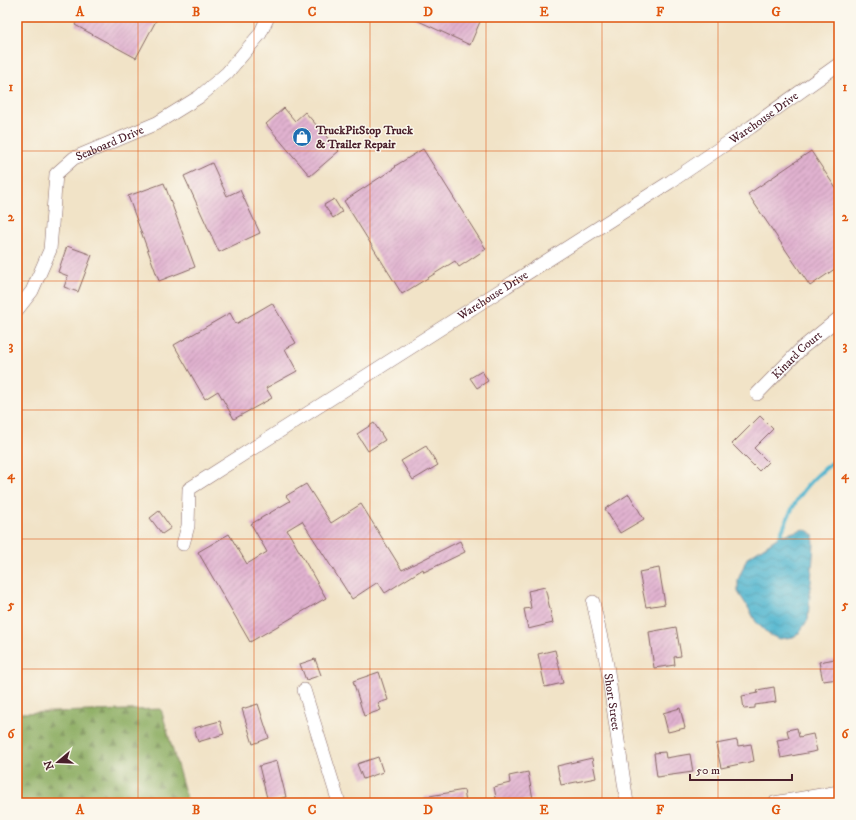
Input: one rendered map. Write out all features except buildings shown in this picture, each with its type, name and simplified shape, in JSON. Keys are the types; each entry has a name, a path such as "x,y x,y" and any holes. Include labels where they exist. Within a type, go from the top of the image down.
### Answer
{"street":[{"name":"Seaboard Drive","path":"17,310 32,291 50,250 56,174 74,158 156,123 199,97 227,73 260,34 268,17"},
{"name":"Warehouse Drive","path":"183,544 188,526 189,490 670,182 752,127 839,64"},
{"name":"Kinard Court","path":"757,394 802,348 839,318"},
{"name":"Short Street","path":"593,602 607,665 627,803"},
{"path":"304,690 339,803"},
{"path":"774,803 839,792"}],"green space":[{"path":"161,709 188,803 17,803 17,713"}],"water":[{"path":"804,529 813,534 814,544 808,620 798,634 793,637 779,639 768,634 756,622 738,592 738,580 747,558 780,536"}],"waterway":[{"path":"780,542 780,536 787,519 800,496 815,478 839,458"}],"place":[{"name":"TruckPitStop Truck & Trailer Repair","path":"302,137"}]}
